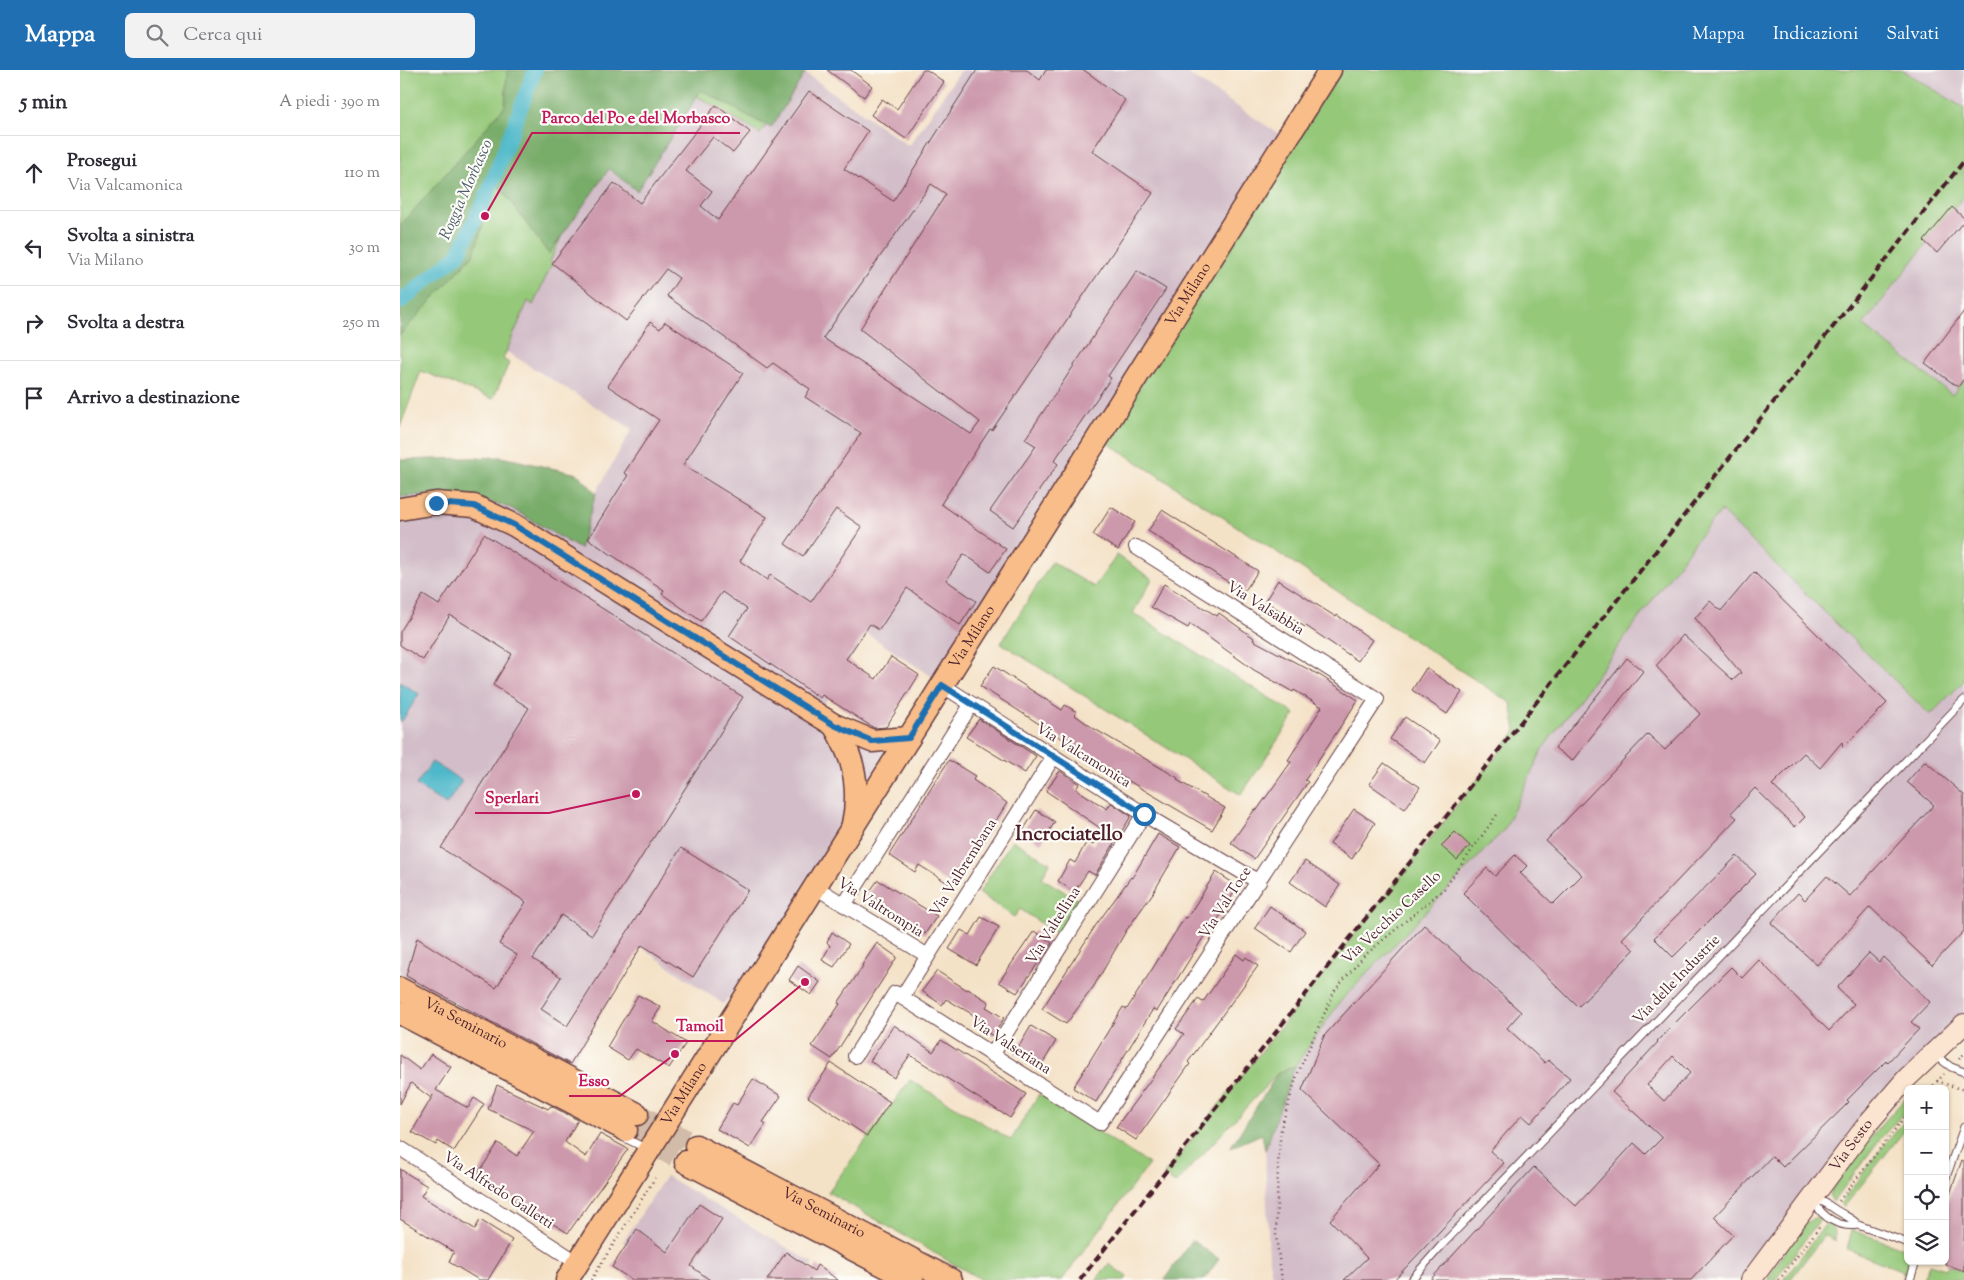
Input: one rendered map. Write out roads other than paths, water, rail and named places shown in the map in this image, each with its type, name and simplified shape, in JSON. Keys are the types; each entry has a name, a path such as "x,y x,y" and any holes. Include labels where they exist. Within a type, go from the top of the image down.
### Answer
{"main road":[{"name":"Via Milano","path":"573,1272 1330,70"},
{"path":"400,509 436,503 474,506 514,525 834,725 872,741 884,754 890,767 880,769 866,766 849,755"},
{"path":"834,725 849,755 854,775 855,794 852,828"},
{"path":"872,741 909,738"},
{"name":"Via Seminario","path":"400,989 631,1122 400,1013"},
{"name":"Via Seminario","path":"912,1280 691,1154 952,1280"}],"street":[{"name":"Via Valsabbia","path":"1136,547 1377,699"},
{"name":"Via Valcamonica","path":"942,685 1144,814 1259,882"},
{"name":"Via Val Toce","path":"1100,1123 1377,699"},
{"path":"844,905 971,705"},
{"name":"Via Valbrembana","path":"902,997 1054,756"},
{"name":"Via Valtellina","path":"992,1055 1144,814"},
{"name":"Via Valtrompia","path":"815,887 928,956"},
{"path":"855,1056 895,993 902,997"},
{"name":"Via Valseriana","path":"902,997 1100,1123"},
{"name":"Via Sesto","path":"1752,1280 1869,1122 1907,1078 1964,1024"},
{"name":"Via Alfredo Galletti","path":"400,1148 573,1272"}],"lane":[{"name":"Via delle Industrie","path":"1411,1280 1441,1246 1964,700"},
{"path":"460,1053 649,1150"},
{"path":"1933,1053 1945,1064 1964,1072"},
{"path":"1947,1175 1964,1127"},
{"path":"1812,1198 1824,1200 1858,1225"},
{"path":"1812,1198 1818,1209 1839,1225 1858,1225 1904,1241"},
{"path":"1910,1280 1915,1265"}],"water":[{"path":"400,682 419,694 402,721 400,720"},
{"path":"432,762 462,781 446,805 416,785"}],"waterway":[{"name":"Roggia Morbasco","path":"400,302 458,255 488,193 535,70"}],"tunnel":[{"path":"637,1114 696,1146"},
{"path":"626,1130 686,1162"}],"railway":[{"path":"1080,1280 1964,161"}],"place":[{"name":"Parco del Po e del Morbasco","path":"485,216"},
{"name":"Sperlari","path":"636,794"},
{"name":"Tamoil","path":"805,982"},
{"name":"Esso","path":"675,1054"}],"district":[{"name":"Incrociatello","path":"1069,835"}]}
